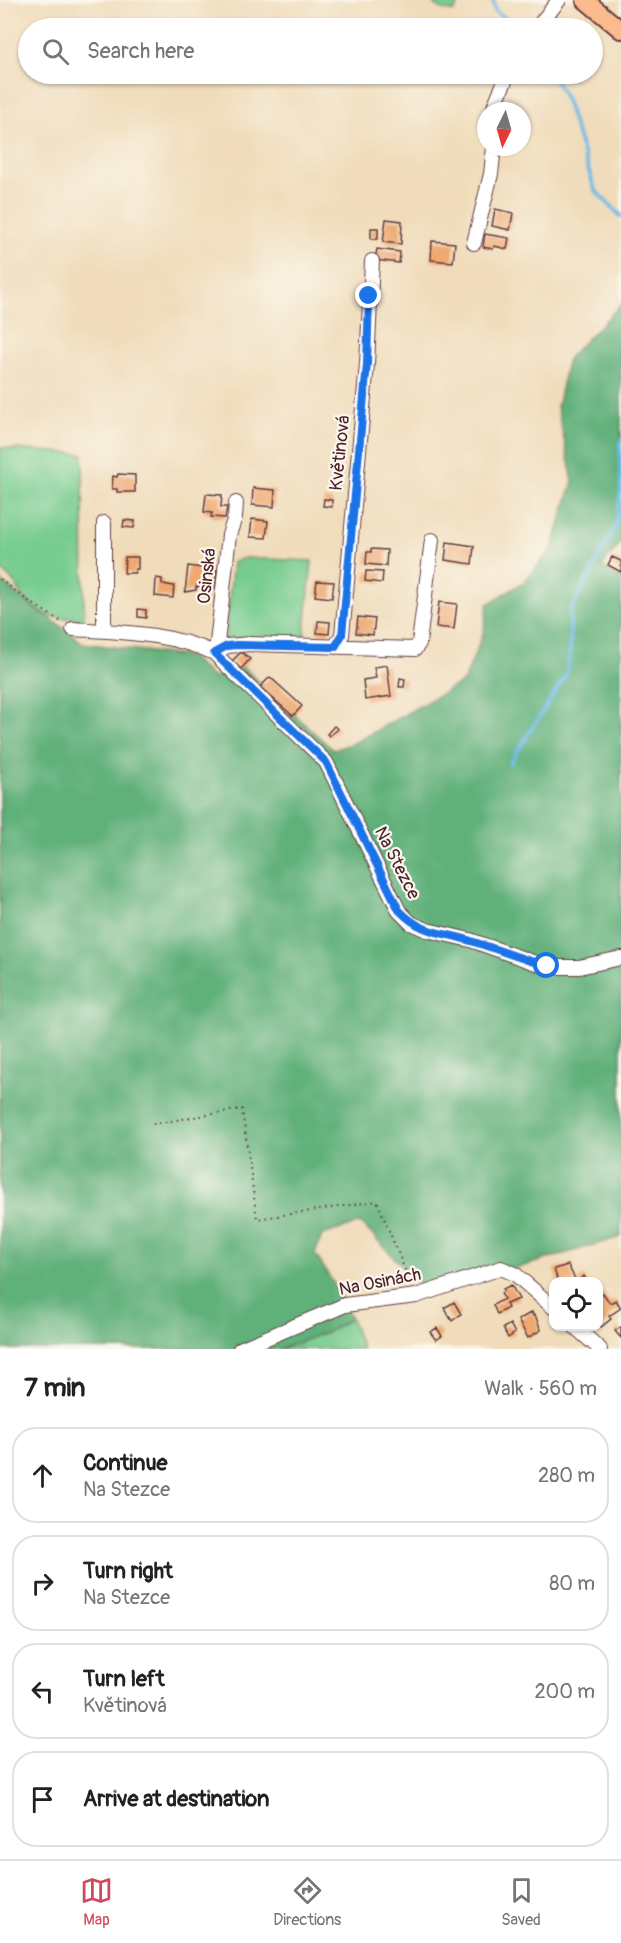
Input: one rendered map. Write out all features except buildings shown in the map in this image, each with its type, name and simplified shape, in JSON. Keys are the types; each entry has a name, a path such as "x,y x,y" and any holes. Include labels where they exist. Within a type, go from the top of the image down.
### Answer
{"main road":[{"path":"585,0 621,30"}],"street":[{"path":"545,18 559,0"},
{"path":"496,102 504,84"},
{"path":"474,243 491,174 493,156"},
{"name":"Květinová","path":"335,647 342,635 367,364 372,261"},
{"name":"Osinská","path":"214,653 229,535 235,517 236,503"},
{"path":"104,523 104,631"},
{"path":"214,653 227,646 236,645 417,648 432,540"},
{"name":"Na Stezce","path":"73,629 171,639 195,644 214,653 326,762 399,910 411,923 427,930 470,940 547,966 579,967 621,958"},
{"name":"Na Osinách","path":"240,1349 345,1305 416,1296 501,1268 515,1274 549,1304"},
{"path":"580,1331 600,1349"}],"path":[{"path":"0,579 27,600 73,629"},
{"path":"153,1124 242,1109 257,1219 377,1201 416,1296"}],"green space":[{"path":"430,0 461,0 454,11 447,11"},
{"path":"621,305 621,542 602,566 621,579 621,1237 429,1294 361,1223 322,1235 315,1254 334,1284 351,1318 329,1331 280,1349 0,1349 0,580 41,614 46,615 83,643 190,657 213,678 243,667 333,750 356,742 464,681 483,634 488,604 524,582 552,549 573,481 557,407 568,358"},
{"path":"0,448 83,454 84,619 54,617 39,611 0,570"},
{"path":"245,558 312,561 304,639 225,639 233,562"},
{"path":"351,1318 362,1349 280,1349 329,1331"}],"waterway":[{"path":"493,0 495,11 505,18"},
{"path":"557,84 566,100 595,190 621,216"},
{"path":"510,763 566,675 570,653 570,612 616,525 621,492 621,441"}],"route":[{"path":"369,296 367,364 342,635 335,647 250,644 227,646 214,653 326,762 399,910 411,923 427,930 470,940 547,966"}]}
